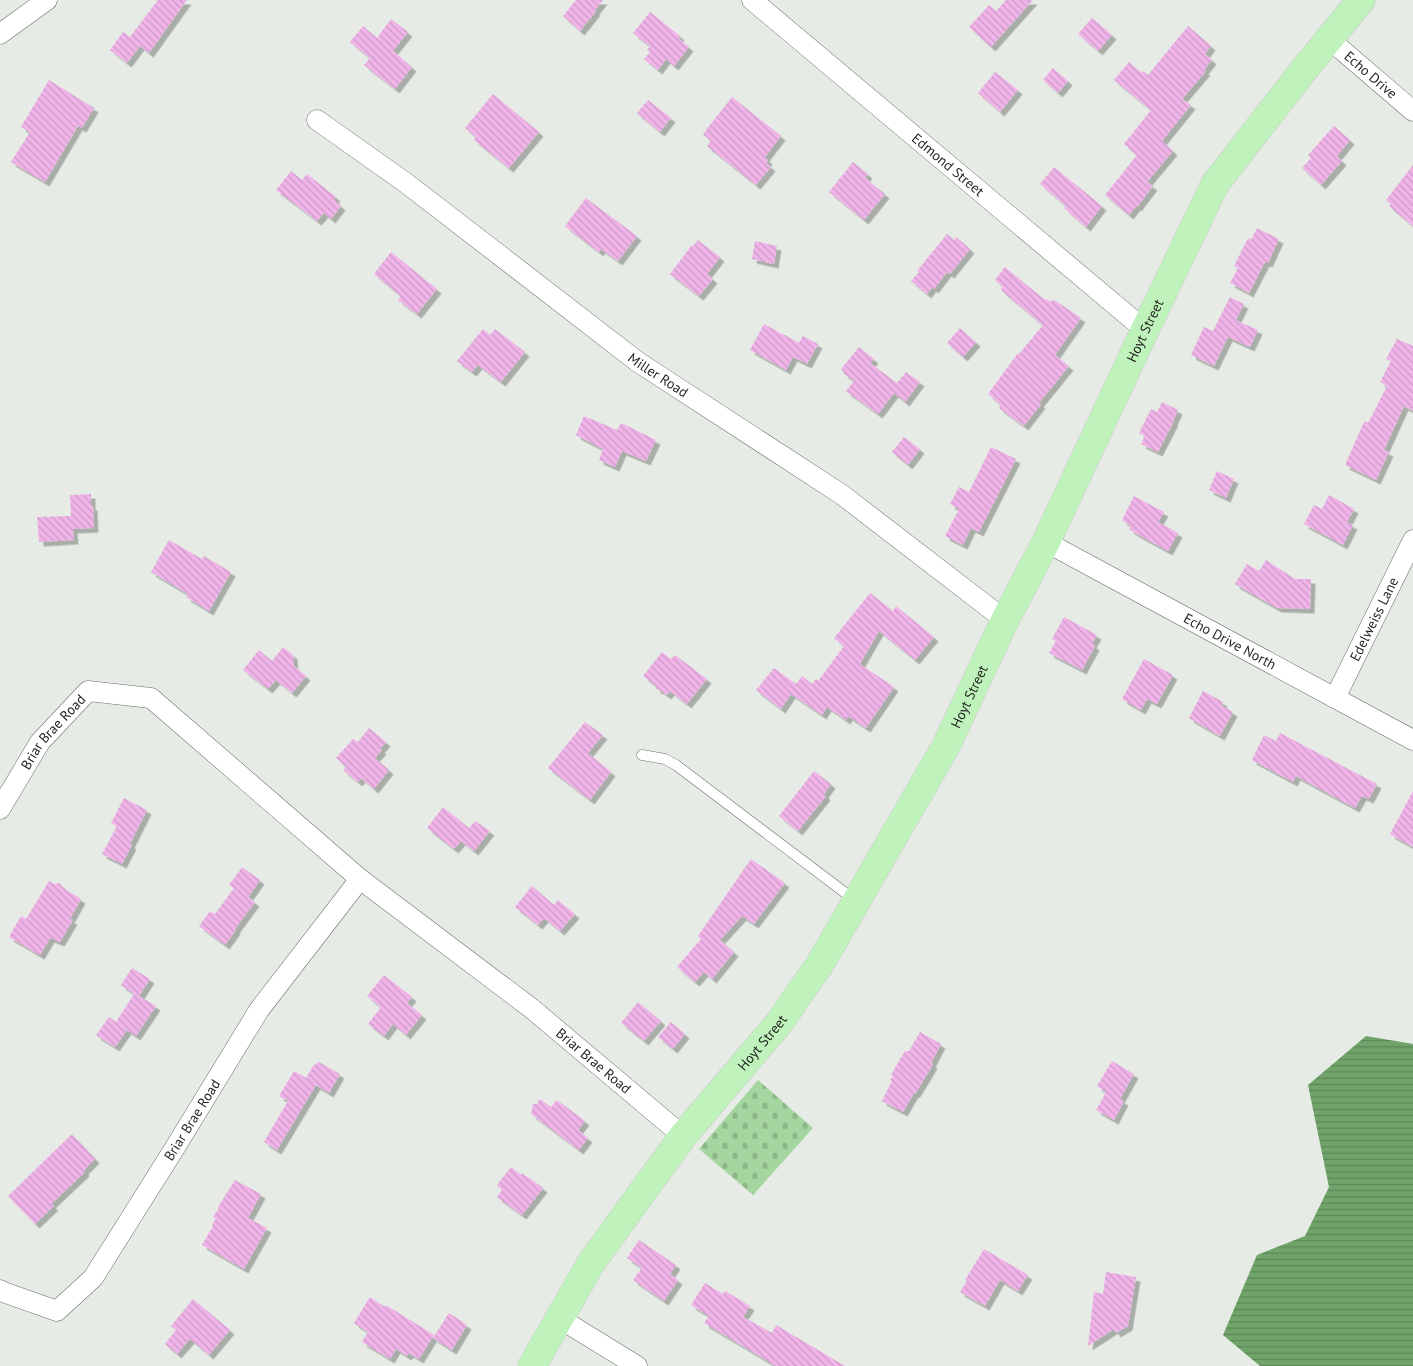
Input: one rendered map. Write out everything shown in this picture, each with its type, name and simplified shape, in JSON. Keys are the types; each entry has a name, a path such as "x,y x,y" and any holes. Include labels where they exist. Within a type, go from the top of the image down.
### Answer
{"main road":[{"name":"Hoyt Street","path":"532,1366 591,1263 683,1136 779,1023 820,964 946,746 1005,620 1046,542 1145,330 1216,184 1303,71 1361,0"}],"street":[{"path":"0,34 47,0"},
{"name":"Edmond Street","path":"752,0 1145,330"},
{"name":"Echo Drive","path":"1329,39 1413,111"},
{"name":"Miller Road","path":"317,120 406,183 638,362 841,494 1005,620"},
{"name":"Edelweiss Lane","path":"1335,698 1413,540"},
{"name":"Echo Drive North","path":"1046,542 1413,740"},
{"name":"Briar Brae Road","path":"0,810 40,742 88,691 151,698 360,879 531,1008 683,1136"},
{"name":"Briar Brae Road","path":"0,1290 57,1310 93,1278 259,1010 360,879"},
{"path":"559,1318 637,1366"}],"lane":[{"path":"642,755 665,759 676,765 856,901"}],"green space":[{"path":"758,1080 813,1128 753,1195 699,1149"}],"shaded area":[{"path":"1366,1036 1413,1044 1413,1366 1260,1366 1223,1335 1257,1255 1305,1236 1329,1187 1308,1085"}],"building":[{"path":"158,0 187,0 149,53 140,46 127,63 110,50 123,32 130,37"},
{"path":"576,0 603,0 580,31 563,16"},
{"path":"1006,0 1033,0 991,47 969,27 989,5 996,11"},
{"path":"650,12 680,36 678,38 689,47 674,66 666,59 658,70 644,59 650,52 647,50 650,46 633,33"},
{"path":"1092,18 1112,35 1098,51 1078,34"},
{"path":"391,19 408,32 393,51 412,67 395,89 364,65 370,58 350,42 363,26 377,38"},
{"path":"1188,26 1211,46 1205,54 1212,60 1204,70 1206,71 1182,99 1191,105 1162,141 1173,151 1147,182 1153,186 1129,215 1105,195 1137,155 1124,144 1151,110 1114,80 1129,62 1142,73 1143,71 1148,75"},
{"path":"1053,68 1068,81 1058,93 1043,80"},
{"path":"995,72 1018,90 1000,112 978,93"},
{"path":"49,80 94,108 82,128 78,126 45,182 11,162 30,132 21,127"},
{"path":"493,94 539,132 509,168 474,140 476,137 465,128"},
{"path":"732,97 781,136 765,157 768,160 766,163 771,167 756,185 707,146 711,141 703,134"},
{"path":"648,100 671,118 660,132 637,113"},
{"path":"1334,126 1350,140 1337,156 1342,161 1321,185 1302,168 1311,158 1308,155"},
{"path":"853,162 868,174 865,178 885,194 864,220 829,192"},
{"path":"1413,165 1413,226 1389,206 1391,204 1386,200"},
{"path":"1054,167 1102,206 1086,227 1064,208 1066,206 1040,184"},
{"path":"291,171 302,180 307,174 336,197 334,200 341,206 331,219 324,213 317,221 276,190"},
{"path":"586,198 637,236 618,261 601,249 599,252 565,226"},
{"path":"1257,228 1279,239 1268,263 1265,262 1249,293 1230,283 1238,268 1234,266 1248,238 1251,240"},
{"path":"947,234 954,240 956,237 970,249 950,274 947,272 934,289 932,287 927,294 911,281"},
{"path":"698,240 720,257 707,274 713,279 699,296 670,274"},
{"path":"755,241 777,246 774,264 752,259"},
{"path":"391,252 437,289 417,314 398,300 401,296 374,274"},
{"path":"1005,267 1045,300 1051,302 1053,299 1081,318 1055,355 1069,366 1039,403 1041,404 1024,426 999,408 1001,405 988,394 1018,353 1043,325 1001,290 1003,287 995,280"},
{"path":"1230,297 1244,304 1236,320 1258,330 1250,347 1228,337 1214,366 1191,355 1204,327 1213,331"},
{"path":"764,324 799,343 803,336 818,344 807,364 793,357 786,370 750,350"},
{"path":"960,328 976,342 963,357 947,343"},
{"path":"483,329 490,335 495,329 525,352 501,382 478,365 472,372 457,361"},
{"path":"1397,339 1413,346 1413,411 1404,406 1384,450 1389,452 1376,480 1345,465 1364,422 1368,423 1387,386 1380,382 1391,361 1386,359"},
{"path":"859,347 874,359 870,363 897,383 906,372 920,382 905,402 894,393 878,414 846,391 854,381 843,373 841,369"},
{"path":"1162,402 1178,410 1158,452 1141,444 1145,436 1139,433 1151,409 1157,412"},
{"path":"584,416 617,430 621,423 656,440 646,461 622,451 615,467 599,460 603,449 576,435"},
{"path":"904,437 920,449 908,465 892,452"},
{"path":"991,447 1016,459 979,532 971,528 963,545 945,536 959,509 950,504 959,487 969,492"},
{"path":"1217,471 1234,479 1226,498 1209,490"},
{"path":"91,494 94,528 73,529 74,540 39,542 37,517 71,516 70,495"},
{"path":"1329,495 1354,509 1347,522 1353,525 1343,545 1304,524 1314,505 1322,509"},
{"path":"1134,496 1164,512 1158,522 1178,533 1168,551 1129,529 1131,526 1122,520"},
{"path":"169,540 202,559 204,556 231,572 209,611 186,597 188,594 151,572"},
{"path":"1266,560 1295,579 1311,579 1310,609 1277,608 1235,584 1247,564 1259,571"},
{"path":"870,593 893,611 896,606 934,637 915,660 879,631 860,664 894,687 866,728 848,716 846,720 827,707 822,715 791,694 781,709 756,690 774,668 796,684 802,676 812,684 816,679 818,681 844,646 834,638"},
{"path":"1064,617 1097,635 1092,644 1095,646 1082,670 1049,653 1056,641 1052,639"},
{"path":"283,647 293,655 294,666 306,676 292,693 276,680 268,689 243,670 259,650 272,661"},
{"path":"662,652 671,659 675,655 707,679 687,704 670,691 667,695 656,689 656,686 643,676"},
{"path":"1144,659 1173,675 1157,704 1147,699 1141,710 1122,699"},
{"path":"1203,691 1223,702 1221,705 1233,712 1220,736 1189,718"},
{"path":"585,722 603,735 588,753 611,772 590,800 548,768"},
{"path":"369,728 386,742 375,758 389,770 374,789 361,778 358,782 343,770 346,767 336,758 353,739 358,742"},
{"path":"1280,733 1377,784 1369,799 1362,796 1355,808 1296,776 1293,782 1252,760 1264,735 1276,741"},
{"path":"814,771 831,784 824,794 826,796 798,831 779,816"},
{"path":"1413,791 1413,847 1390,834"},
{"path":"124,798 147,810 122,864 102,854 117,826 111,823"},
{"path":"443,807 469,828 475,821 490,831 474,851 461,841 454,849 427,828"},
{"path":"751,859 785,883 754,924 742,916 720,940 734,952 712,979 704,972 695,982 677,967 701,939 698,936"},
{"path":"242,867 260,880 248,897 255,902 225,945 199,926 210,911 215,914 234,888 229,885"},
{"path":"49,881 54,884 59,883 66,890 81,899 70,919 73,920 60,942 50,938 40,955 9,937 21,916 26,919"},
{"path":"532,886 554,905 558,900 575,914 560,931 544,918 538,925 515,907"},
{"path":"132,968 150,979 139,996 156,1006 136,1036 127,1030 115,1047 96,1035 109,1017 116,1022 134,994 121,985"},
{"path":"384,975 412,997 407,1003 422,1015 406,1035 393,1024 384,1036 368,1024 381,1007 367,996"},
{"path":"638,1002 661,1021 644,1041 621,1023"},
{"path":"671,1022 685,1034 673,1049 658,1037"},
{"path":"920,1032 941,1044 928,1073 903,1112 882,1101 892,1081 890,1080 893,1076 891,1075 905,1051 909,1051"},
{"path":"1112,1061 1134,1074 1120,1099 1124,1101 1114,1120 1096,1110 1106,1092 1097,1086"},
{"path":"319,1062 340,1074 329,1093 316,1085 277,1150 264,1142 288,1101 279,1096 294,1071 306,1078 313,1066"},
{"path":"540,1099 551,1107 557,1100 585,1121 578,1130 588,1138 579,1150 531,1114 533,1104 537,1104"},
{"path":"72,1134 95,1159 84,1170 85,1172 51,1204 54,1206 35,1224 8,1196"},
{"path":"511,1167 543,1188 522,1215 497,1197 502,1190 497,1185"},
{"path":"235,1180 261,1194 248,1218 267,1228 244,1269 202,1245 213,1226 216,1218 213,1217 218,1207"},
{"path":"639,1240 676,1265 670,1274 678,1280 664,1301 633,1280 642,1268 627,1258"},
{"path":"984,1249 1028,1275 1018,1291 1000,1280 985,1306 960,1292"},
{"path":"1106,1272 1136,1277 1128,1326 1116,1333 1114,1329 1088,1346 1094,1292 1103,1294"},
{"path":"705,1283 723,1294 725,1291 750,1306 743,1317 772,1333 776,1325 845,1366 776,1366 704,1323 709,1316 691,1305"},
{"path":"370,1297 434,1335 419,1359 409,1353 407,1356 396,1349 390,1359 362,1342 368,1332 354,1323"},
{"path":"193,1299 230,1330 209,1355 190,1339 177,1354 165,1344 176,1330 171,1326"},
{"path":"449,1313 467,1325 452,1350 433,1338"}]}
